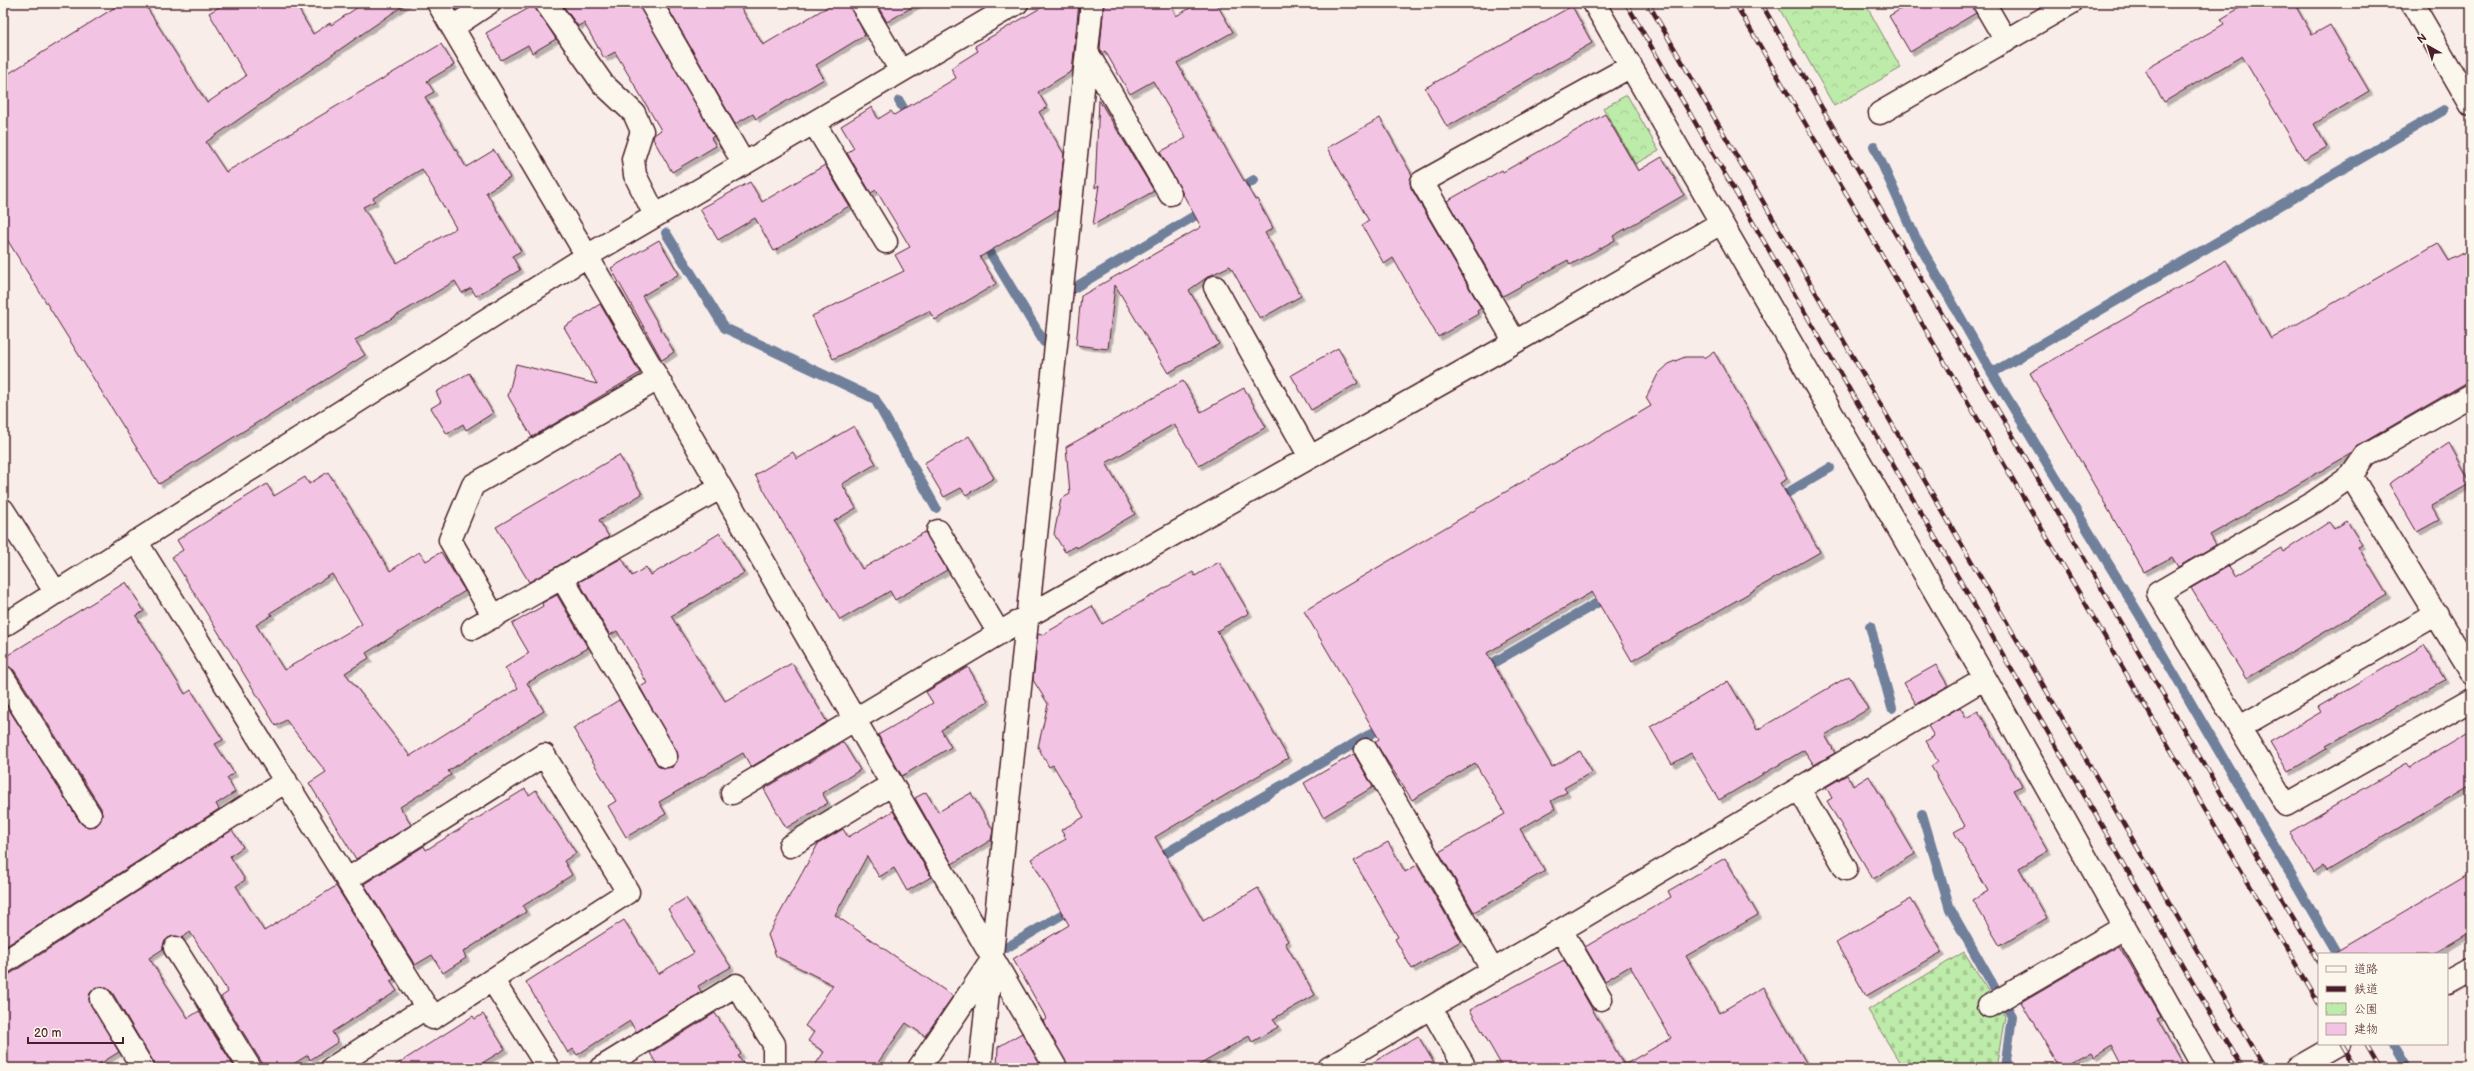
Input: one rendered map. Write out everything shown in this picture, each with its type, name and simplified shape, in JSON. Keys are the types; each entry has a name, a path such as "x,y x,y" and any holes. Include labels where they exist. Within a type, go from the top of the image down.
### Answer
{"street":[{"path":"438,3 587,256 992,960 1056,1068"},
{"path":"453,27 489,3"},
{"path":"546,3 604,84 634,113 642,131 633,159 635,175 656,215"},
{"path":"651,3 744,164"},
{"path":"861,3 900,71"},
{"path":"3,626 587,256 1017,3"},
{"path":"980,1068 1092,3"},
{"path":"1594,3 1985,678 2204,1068"},
{"path":"1984,3 2006,40"},
{"path":"1880,113 2071,3"},
{"path":"2412,3 2464,76 2471,105"},
{"path":"1087,52 1170,194"},
{"path":"1515,342 1422,182 1630,66"},
{"path":"814,122 886,242"},
{"path":"732,793 1028,616 1515,342 1721,222"},
{"path":"1215,287 1310,457"},
{"path":"494,617 450,540 473,485 658,379"},
{"path":"2471,395 2365,456 2351,476 2314,502 2158,593 2286,805 2471,700"},
{"path":"2351,476 2437,614 2471,672"},
{"path":"473,628 720,488"},
{"path":"3,510 56,593"},
{"path":"938,531 999,633"},
{"path":"136,541 434,1018 628,892 544,755 348,879"},
{"path":"562,578 666,756"},
{"path":"2240,727 2437,614"},
{"path":"3,677 90,815"},
{"path":"1329,1068 1985,678"},
{"path":"1366,750 1493,971"},
{"path":"3,963 286,781"},
{"path":"790,846 891,785"},
{"path":"1798,789 1846,869"},
{"path":"1989,1006 2124,927"},
{"path":"1561,930 1601,999"},
{"path":"174,948 250,1068"},
{"path":"919,1068 992,960"},
{"path":"2448,982 2471,970"},
{"path":"493,981 548,1068"},
{"path":"601,1068 736,985 774,1044 774,1068"},
{"path":"101,999 143,1068"},
{"path":"332,1068 427,1007"},
{"path":"1431,1008 1463,1064"},
{"path":"2298,1068 2337,1045"}],"green space":[{"path":"1787,3 1865,3 1901,68 1834,106 1779,8"},
{"path":"1627,95 1659,151 1635,164 1603,108"},
{"path":"1964,952 2005,1016 1996,1068 1903,1068 1868,1010"}],"building":[{"path":"122,3 144,3 207,103 246,76 209,13 226,3 295,3 313,34 330,23 331,25 364,3 407,3 206,142 226,172 441,44 454,65 427,81 434,92 425,97 466,167 494,150 510,178 486,192 521,251 512,256 520,270 476,296 471,288 462,293 455,281 355,340 365,355 159,484 3,233 3,77","holes":["422,169 456,228 397,263 363,207 375,201 373,198"]},
{"path":"561,3 639,3 714,136 711,138 716,146 672,172 653,139 654,135 661,130 615,52 604,58 584,23 578,26"},
{"path":"665,3 738,3 763,45 834,3 849,3 865,35 816,65 824,79 756,119 753,114 735,124"},
{"path":"876,3 919,3 887,22"},
{"path":"1049,3 1079,3 1072,71 1038,92 1047,107 1039,112 1064,154 1058,210 980,257 996,283 994,285 935,320 929,311 833,359 812,316 904,271 895,255 910,247 876,190 871,193 847,153 854,148 841,126 872,107 878,119 891,111 894,115 956,78 951,68 978,51 975,46"},
{"path":"1104,3 1169,3 1176,16 1199,3 1216,3 1233,32 1177,63 1255,200 1257,199 1273,228 1265,233 1301,296 1260,319 1230,266 1209,276 1189,290 1219,344 1168,373 1115,285 1108,349 1076,345 1081,296 1201,227 1160,152 1186,138 1153,81 1130,94 1105,51 1102,53 1100,49"},
{"path":"1911,3 1972,3 1976,13 1910,52 1889,16"},
{"path":"2248,3 2294,3 2312,35 2330,25 2369,91 2314,124 2327,147 2304,160 2242,56 2164,102 2145,70 2224,24 2221,19"},
{"path":"534,5 556,39 532,53 528,45 501,60 486,33"},
{"path":"1572,6 1592,43 1447,127 1425,88"},
{"path":"1099,100 1154,191 1093,225 1099,185 1095,188"},
{"path":"1605,114 1638,171 1662,157 1684,195 1613,236 1615,240 1570,265 1568,260 1503,296 1447,201 1502,170 1503,172"},
{"path":"1380,118 1412,175 1410,182 1411,188 1481,308 1477,311 1478,314 1438,337 1393,258 1384,264 1362,225 1369,221 1327,148"},
{"path":"825,165 849,206 774,251 755,218 718,240 700,209 750,182 762,202"},
{"path":"659,240 679,274 642,296 674,352 662,360 611,268"},
{"path":"2438,243 2449,261 2471,249 2471,380 2359,445 2352,453 2210,535 2216,545 2178,567 2172,557 2144,572 2030,373 2226,260 2271,339"},
{"path":"600,304 640,373 532,437 508,396 516,364 597,384 564,327"},
{"path":"1338,348 1358,383 1311,410 1291,375"},
{"path":"1714,352 1787,479 1780,483 1820,552 1632,661 1592,592 1487,653 1552,767 1580,751 1592,772 1564,788 1567,792 1551,801 1555,809 1520,829 1545,871 1474,912 1439,852 1505,814 1475,763 1412,800 1375,742 1379,739 1304,611 1651,406 1646,398 1658,374 1670,363 1685,357 1706,357"},
{"path":"469,373 493,413 466,430 463,424 447,434 431,408 441,402 436,392"},
{"path":"1183,381 1201,412 1244,388 1266,427 1199,466 1174,424 1106,463 1135,514 1077,548 1076,546 1065,552 1054,534 1061,499 1070,494 1066,447"},
{"path":"854,426 876,464 842,484 856,508 834,521 862,569 925,532 947,570 895,600 890,591 840,620 755,475 793,452 797,459"},
{"path":"969,436 994,478 966,495 961,488 944,497 924,463"},
{"path":"2449,443 2471,483 2431,506 2439,520 2417,532 2389,484"},
{"path":"619,455 642,494 599,520 609,537 529,582 496,527"},
{"path":"328,472 390,571 419,552 426,561 441,552 465,591 366,653 369,658 345,673 410,756 518,688 505,668 529,653 512,624 543,606 542,603 557,595 588,648 527,683 544,711 448,771 451,775 400,807 411,825 356,859 309,783 326,772 286,720 276,726 172,557 183,550 177,540 267,484 274,496 305,477 309,484","holes":["332,574 362,624 284,670 256,625 272,615 270,613"]},
{"path":"2347,521 2362,545 2358,547 2387,595 2246,679 2191,588 2229,566 2235,576 2281,548 2283,552 2329,522 2334,529"},
{"path":"720,533 744,573 671,616 725,701 792,663 827,722 751,767 743,753 659,802 666,814 626,837 608,806 616,801 573,728 619,700 659,767 673,767 678,756 640,687 647,683 617,631 610,635 579,582 622,558 632,576 646,567 651,575"},
{"path":"1219,562 1249,613 1217,631 1288,758 1155,837 1203,921 1258,888 1288,941 1285,943 1315,995 1273,1019 1278,1027 1252,1042 1249,1036 1194,1068 1068,1068 1043,1021 1046,1019 1044,1014 1013,959 1069,925 1031,859 1066,839 1061,830 1084,817 1053,765 1049,767 1038,747 1048,704 1033,680 1038,634 1042,635 1092,606 1102,624 1193,572 1195,576"},
{"path":"126,582 144,611 136,616 185,694 191,690 223,740 215,744 234,773 227,778 235,792 216,804 219,809 3,948 3,700 80,822 85,826 96,826 102,815 101,808 14,670 3,665 3,658"},
{"path":"2424,645 2445,680 2326,746 2328,748 2288,772 2270,742 2321,712 2318,707"},
{"path":"1936,665 1948,686 1916,704 1904,683"},
{"path":"968,667 988,701 941,730 951,747 902,776 878,735 933,703 926,692"},
{"path":"1849,676 1868,709 1825,735 1835,753 1814,765 1804,750 1719,800 1691,753 1672,764 1650,727 1728,681 1757,730"},
{"path":"1960,707 1966,718 1978,711 2022,786 2013,790 2048,851 2019,868 2047,918 2000,946 1973,900 1988,891 1954,832 1965,826 1931,766 1938,762 1926,741 1934,736 1928,726"},
{"path":"2471,731 2471,785 2326,871 2323,866 2314,872 2290,832 2406,764 2409,768"},
{"path":"843,742 860,770 822,793 828,803 786,828 764,789"},
{"path":"1354,754 1373,787 1323,817 1304,783"},
{"path":"1847,775 1853,786 1869,776 1915,854 1873,879 1827,801 1832,798 1826,787"},
{"path":"525,789 529,795 536,790 576,853 564,861 572,875 523,906 526,912 463,952 466,958 443,973 432,955 415,965 364,884 424,846 426,850"},
{"path":"926,792 938,812 971,793 993,830 991,840 952,864 915,798"},
{"path":"893,811 931,877 907,891 894,868 879,877 867,856 835,915 953,996 925,1036 906,1023 874,1068 813,1068 824,1052 808,1041 814,1032 805,1026 833,985 776,956 768,935 818,844 843,829 848,837"},
{"path":"232,830 243,847 230,856 245,880 236,886 264,931 336,886 394,979 390,981 397,991 332,1032 338,1042 310,1060 308,1055 287,1068 262,1068 261,1061 221,997 228,992 190,932 182,938 175,936 168,938 164,942 163,949 149,958 188,1018 199,1011 235,1068 157,1068 112,992 101,987 90,993 89,1000 119,1052 93,1068 3,1068 3,975 10,974"},
{"path":"1388,842 1405,872 1417,865 1461,941 1412,969 1395,939 1398,937 1354,861"},
{"path":"1725,858 1758,915 1686,956 1719,1013 1763,987 1809,1068 1503,1068 1470,1010 1564,960 1624,1065 1671,1038 1630,966 1605,981 1585,947 1671,897 1668,891"},
{"path":"2471,872 2471,932 2436,953 2334,953"},
{"path":"686,898 731,967 698,986 701,992 636,1032 630,1021 577,1055 573,1049 568,1053 526,982 624,920 658,974 694,953 668,909"},
{"path":"1911,899 1942,952 1866,996 1836,943"},
{"path":"2119,945 2161,1017 2157,1019 2185,1068 2124,1068 2112,1045 2094,1056 2091,1051 2060,1068 2021,1002"},
{"path":"715,1013 741,1054 738,1056 746,1068 659,1068 650,1053"},
{"path":"483,1014 505,1049 474,1068 391,1068 473,1016 475,1019"},
{"path":"1022,1033 1042,1068 997,1068 998,1047"},
{"path":"1418,1036 1437,1068 1363,1068"}],"waterway":[{"path":"899,101 911,121"},
{"path":"1992,373 2444,110"},
{"path":"1874,146 1915,237 1992,373 2139,614 2336,953"},
{"path":"1236,191 1254,180"},
{"path":"1074,288 1206,209"},
{"path":"666,233 725,328 875,399 936,508"},
{"path":"982,239 1044,342"},
{"path":"1775,500 1830,468"},
{"path":"1481,670 1609,596"},
{"path":"1870,626 1892,708"},
{"path":"1154,860 1386,725"},
{"path":"1922,814 1950,909 1994,987"},
{"path":"1006,948 1073,908"},
{"path":"2005,1004 2012,1016 2005,1068"},
{"path":"2393,1045 2406,1068"}],"railway":[{"path":"1626,3 2242,1068"},
{"path":"1648,3 2265,1068"},
{"path":"1735,3 2318,1002"},
{"path":"1761,3 2318,960"},
{"path":"2343,1045 2356,1068"},
{"path":"2367,1045 2380,1068"}]}
